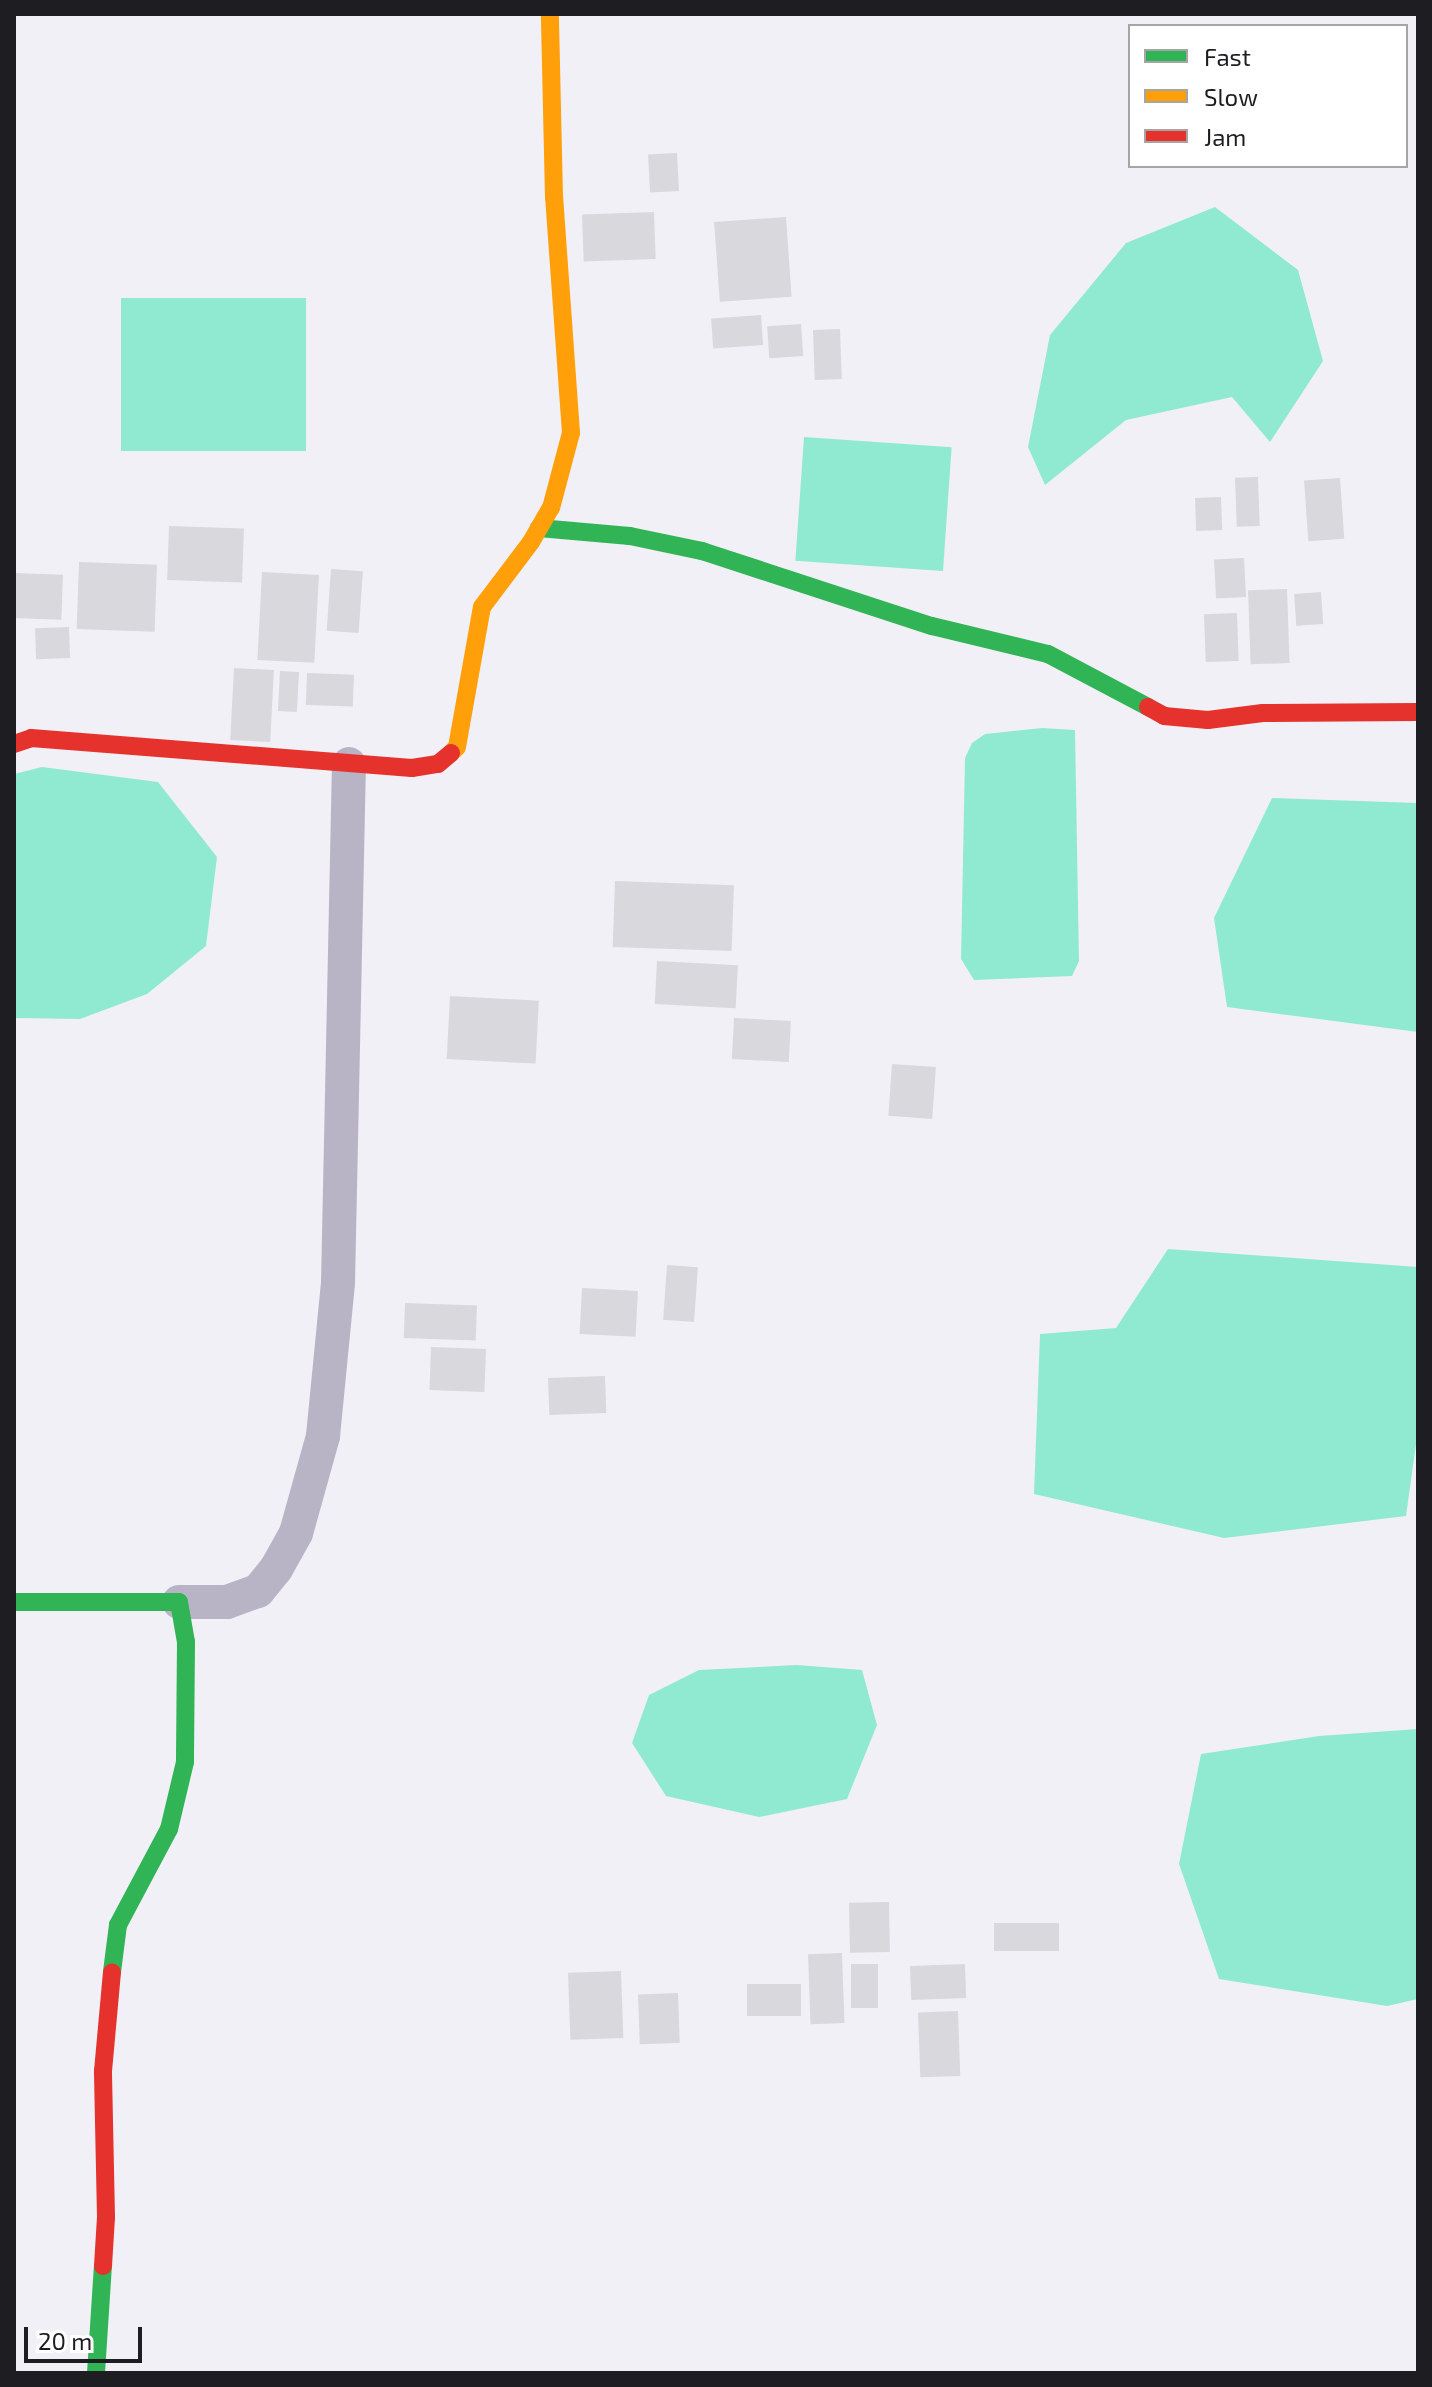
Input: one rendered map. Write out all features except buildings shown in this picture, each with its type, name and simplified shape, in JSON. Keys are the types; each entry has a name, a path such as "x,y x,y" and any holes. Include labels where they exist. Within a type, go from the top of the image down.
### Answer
{"street":[{"path":"14,744 31,738 412,768 438,764 457,747 482,607 551,508 571,433 554,197 550,14"},
{"path":"539,528 630,536 702,551 932,626 1048,654 1097,677 1164,716 1208,720 1263,713 1418,712"},
{"path":"14,1602 227,1602 258,1591 276,1569 296,1533 323,1436 338,1283 349,764"},
{"path":"96,2373 106,2217 103,2071 112,1970 118,1925 169,1829 185,1762 186,1642 179,1602"}],"shaded area":[{"path":"1215,207 1298,270 1323,361 1270,442 1232,397 1126,420 1045,485 1028,447 1050,335 1126,243"},
{"path":"121,298 306,298 306,451 121,451"},
{"path":"804,437 952,447 943,571 795,561"},
{"path":"1042,728 1075,730 1079,961 1072,976 974,980 961,959 965,758 972,743 985,734"},
{"path":"42,767 158,782 217,857 206,946 147,994 80,1019 14,1018 14,774"},
{"path":"1272,798 1418,803 1418,1032 1227,1007 1214,918"},
{"path":"1168,1249 1418,1267 1418,1430 1406,1516 1224,1538 1034,1494 1040,1334 1116,1328"},
{"path":"797,1665 862,1670 877,1725 847,1799 759,1817 666,1796 632,1743 649,1695 699,1670"},
{"path":"1418,1729 1418,1999 1387,2006 1219,1979 1179,1864 1201,1754 1319,1736"}],"traffic: fast":[{"path":"539,528 630,536 702,551 932,626 1048,654 1148,707"},
{"path":"14,1602 179,1602 186,1642 185,1762 169,1829 118,1925 112,1972"},
{"path":"96,2373 103,2266"}],"traffic: slow":[{"path":"451,753 457,747 482,607 531,542 551,508 571,433 554,197 550,14"}],"traffic: jam":[{"path":"1148,707 1164,716 1208,720 1263,713 1418,712"},
{"path":"14,744 31,738 412,768 438,764 451,753"},
{"path":"103,2266 106,2217 103,2071 112,1972"}]}
